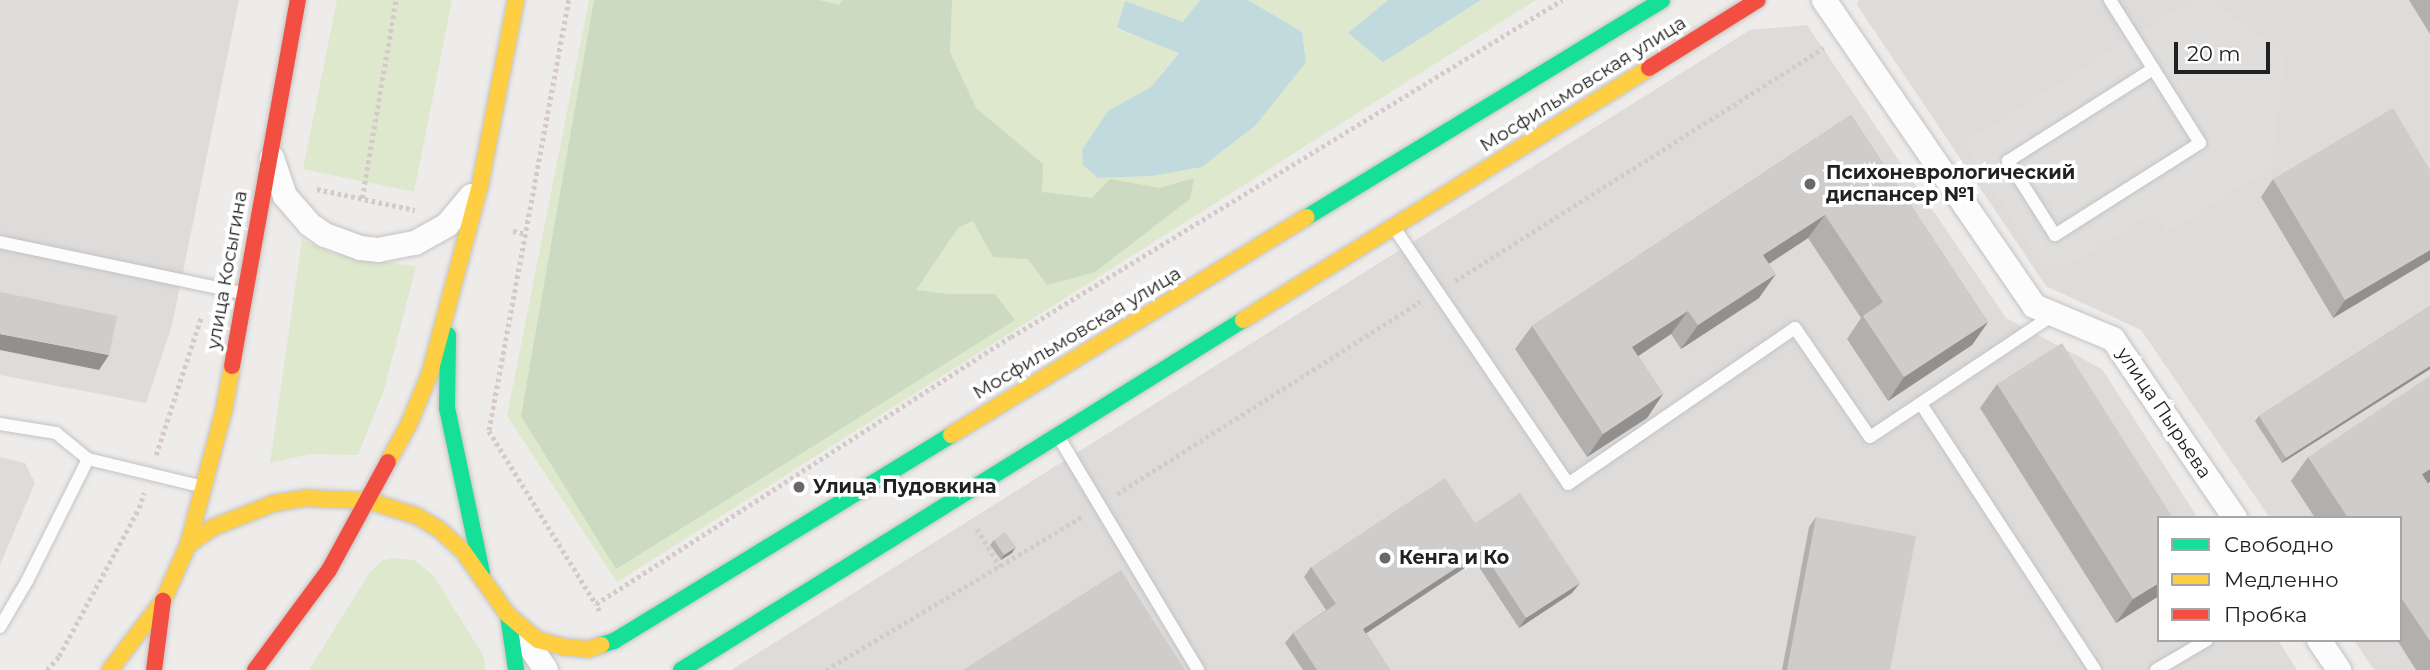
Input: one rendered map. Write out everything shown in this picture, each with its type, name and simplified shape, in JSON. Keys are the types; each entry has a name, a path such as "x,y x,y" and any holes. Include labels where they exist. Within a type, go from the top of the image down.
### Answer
{"main road":[{"name":"улица Косыгина","path":"110,670 163,601 188,545 224,410 269,147 298,0"},
{"path":"255,670 329,570 409,424 430,373 448,315 480,185 516,0"},
{"name":"Мосфильмовская улица","path":"508,615 538,640 565,647 589,649 614,641 1662,0"},
{"name":"Мосфильмовская улица","path":"681,670 1056,434 1758,0"},
{"path":"448,315 447,408 483,576"},
{"path":"188,545 214,527 275,503 306,498 369,501 417,516 439,529 463,551 483,576 508,615 516,670"},
{"name":"улица Косыгина","path":"154,670 163,601"}],"street":[{"name":"улица Пырьева","path":"1824,0 2034,306 2113,339 2234,516"},
{"path":"269,147 278,179 296,211 325,235 360,248 397,248 432,235 460,212 480,185"},
{"path":"508,615 546,670"},
{"path":"2320,642 2339,670"}],"lane":[{"path":"2110,0 2200,143 2055,234 2008,161 2153,69"},
{"path":"1393,226 1568,484 1795,328 1870,437 2054,314"},
{"path":"0,242 245,294"},
{"path":"1920,404 2095,670"},
{"path":"0,424 56,433 88,459 204,487"},
{"path":"1056,434 1198,670"},
{"path":"0,628 27,581 88,459"},
{"path":"2156,670 2204,642"}],"path":[{"path":"362,198 396,0"},
{"path":"569,0 489,431 596,604 614,641"},
{"path":"596,604 1011,337 1562,0"},
{"path":"827,670 1100,505 1846,33"},
{"path":"316,189 416,210"},
{"path":"513,231 526,233"},
{"path":"47,670 58,656 139,508 203,312 208,285"},
{"path":"976,529 1000,566"}],"shaded area":[{"path":"0,0 239,0 172,325 146,403 0,375"},
{"path":"1858,0 2430,0 2430,670 2374,670 2355,642 2402,642 2402,516 2269,516 2141,330 2046,286 1857,5"},
{"path":"2192,0 2210,0 2285,54 2271,167 2168,232 2154,212 2066,267 2039,262 1964,143"},
{"path":"1807,25 2006,318 2102,369 2197,516 2157,516 2157,642 2279,642 2297,670 731,670 1750,30"},
{"path":"0,457 25,463 35,483 0,565"}],"green space":[{"path":"337,0 452,0 414,192 303,169"},
{"path":"589,0 1200,0 1183,22 1125,1 1117,29 1179,52 1151,87 1108,111 1083,150 1083,165 1099,178 1152,176 1202,167 1256,125 1306,61 1302,32 1248,0 1388,0 1348,33 1383,61 1481,0 1536,0 617,582 507,416"},
{"path":"594,0 819,0 839,5 843,0 952,0 950,52 976,108 1043,164 1042,192 1092,198 1110,179 1160,188 1194,178 1190,199 1095,272 1047,285 1028,259 993,257 973,221 958,228 916,290 949,294 995,294 1015,320 616,569 521,416"},
{"path":"302,240 332,253 357,259 416,266 385,387 358,455 310,454 270,463"},
{"path":"383,560 414,560 433,575 483,655 486,670 309,670 370,572"}],"water":[{"path":"1200,0 1248,0 1302,32 1306,62 1256,125 1202,167 1152,176 1098,178 1083,165 1082,150 1108,111 1151,87 1179,53 1117,28 1125,1 1183,22"},
{"path":"1388,0 1481,0 1383,62 1348,33"}],"building":[{"path":"2393,108 2430,170 2430,250 2345,300 2273,179"},
{"path":"1851,115 1988,322 1904,377 1863,316 1883,302 1825,215 1763,255 1776,274 1698,325 1688,311 1632,347 1663,394 1603,434 1532,326"},
{"path":"0,292 117,316 109,355 0,334"},
{"path":"2430,306 2430,366 2286,458 2259,416"},
{"path":"2062,343 2172,516 2157,516 2157,584 2133,599 1997,384"},
{"path":"2430,376 2430,469 2422,474 2430,487 2430,641 2402,599 2402,516 2347,516 2308,457"},
{"path":"1445,478 1475,523 1520,493 1580,583 1526,618 1482,551 1363,629 1390,670 1317,670 1293,633 1336,604 1311,567"},
{"path":"1816,517 1916,536 1890,670 1787,670"},
{"path":"1005,532 1016,547 1004,555 994,540"},
{"path":"1121,570 1185,670 963,670"}],"traffic: fast":[{"path":"1307,217 1662,0"},
{"path":"681,670 1243,320"},
{"path":"448,335 447,408 482,572"},
{"path":"601,645 614,641 951,435"},
{"path":"508,615 516,670"}],"traffic: slow":[{"path":"388,462 409,424 430,373 480,185 516,0"},
{"path":"1243,320 1649,68"},
{"path":"951,435 1307,217"},
{"path":"110,670 163,601 188,545 224,410 232,366"},
{"path":"188,545 214,527 275,503 306,498 369,501 417,516 439,529 463,551 508,615 538,640 564,647 589,649 601,645"}],"traffic: jam":[{"path":"232,366 298,0"},
{"path":"1649,68 1758,0"},
{"path":"255,670 329,570 388,462"},
{"path":"154,670 163,601"}],"place":[{"name":"Психоневрологический диспансер №1","path":"1810,184"},
{"name":"Улица Пудовкина","path":"799,487"},
{"name":"Кенга и Ко","path":"1385,558"}]}
